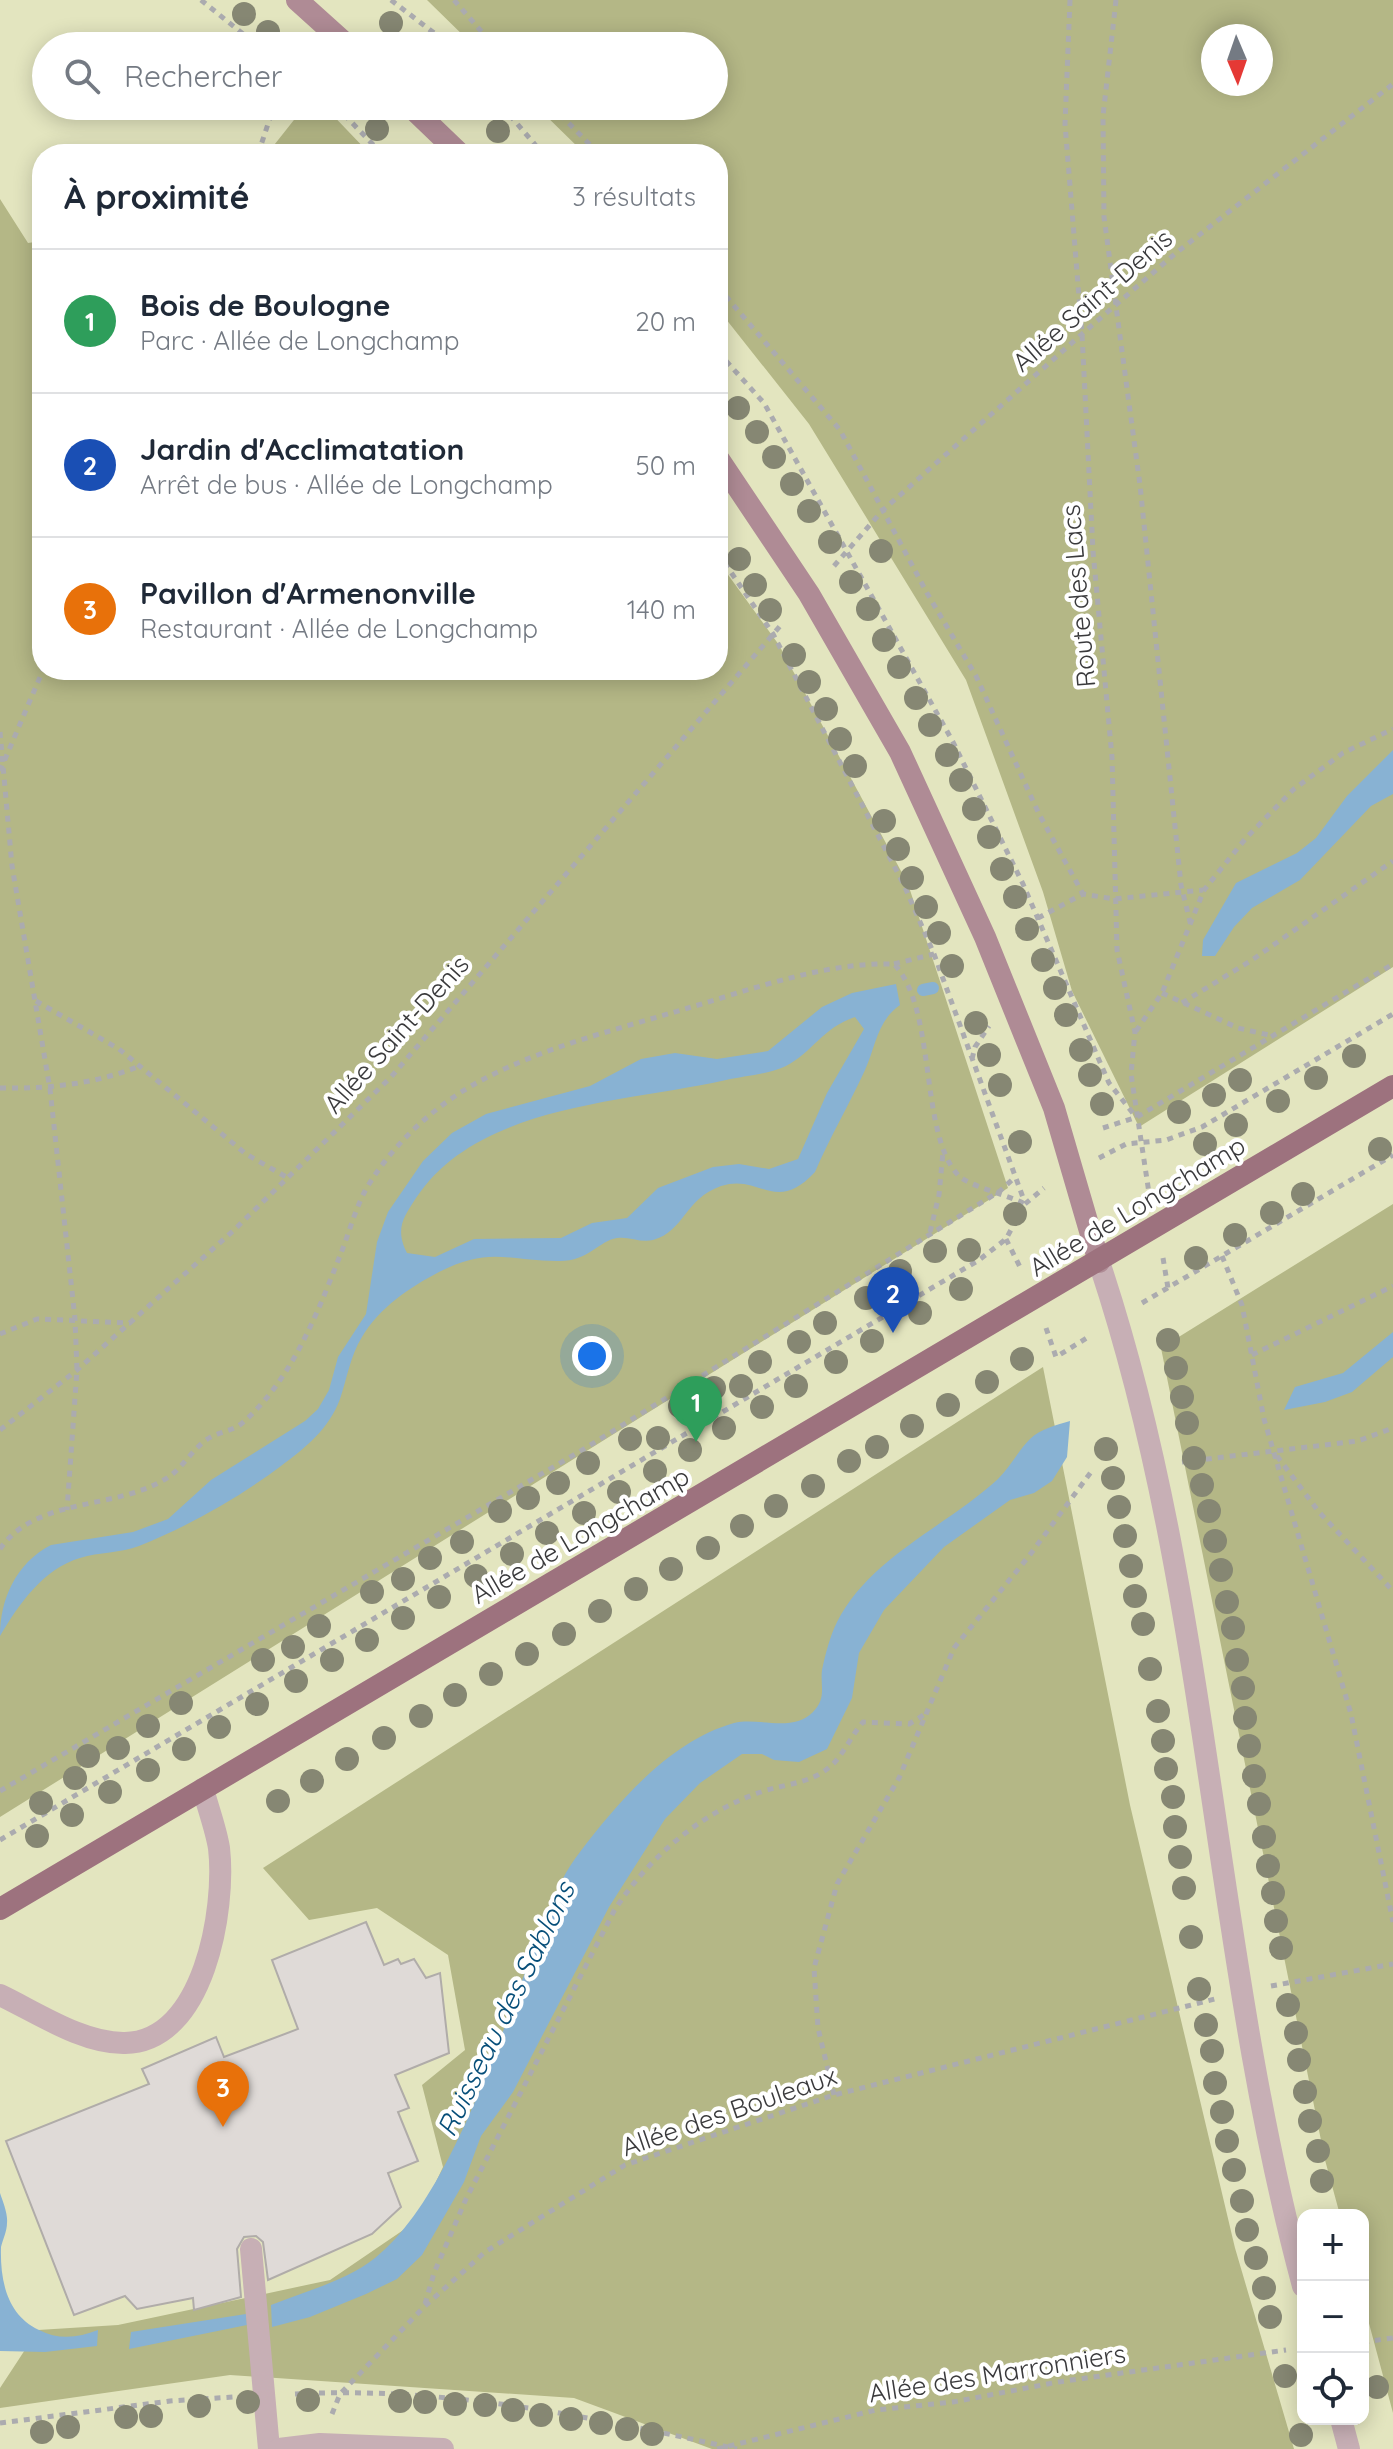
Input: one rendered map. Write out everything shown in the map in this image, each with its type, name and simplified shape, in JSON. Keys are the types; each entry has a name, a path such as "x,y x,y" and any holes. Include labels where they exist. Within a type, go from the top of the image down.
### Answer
{"main road":[{"path":"297,0 332,32"},
{"path":"425,120 450,144"},
{"path":"728,473 809,594 900,752 985,937 1054,1108 1099,1262"},
{"name":"Allée de Longchamp","path":"0,1909 1393,1086"}],"street":[{"path":"1099,1262 1118,1318 1153,1466 1212,1788 1261,2102 1302,2281"},
{"path":"0,1995 90,2036 125,2043 162,2035 197,1990 218,1923 219,1848 203,1789"},
{"path":"251,2249 269,2449"},
{"path":"279,2449 320,2444 443,2449"}],"path":[{"path":"201,0 241,32"},
{"path":"391,0 433,32"},
{"path":"454,0 482,32"},
{"name":"Route des Lacs","path":"1070,0 1065,124 1082,334 1093,551 1112,757 1117,950 1135,1032 1131,1074 1147,1185"},
{"path":"1116,0 1103,116 1104,217 1140,485 1183,894 1191,926"},
{"name":"Allée Saint-Denis","path":"834,566 882,511 1114,306 1176,253 1393,84"},
{"path":"261,144 269,120"},
{"path":"349,120 372,144"},
{"path":"514,120 534,144"},
{"path":"566,120 589,144"},
{"path":"728,299 840,430 882,511 976,676 1039,814 1083,894"},
{"path":"728,363 764,403 953,742 1038,918 1109,1083 1137,1117"},
{"path":"728,568 773,634 865,805 934,954 1025,1204"},
{"name":"Allée Saint-Denis","path":"0,1430 131,1323 288,1178 391,1077 781,625"},
{"path":"0,771 39,680"},
{"path":"1135,1032 1162,993 1204,890 1246,838 1294,789 1343,753 1393,729"},
{"path":"0,732 12,866 50,1089 75,1319 77,1370 67,1510"},
{"path":"1182,1003 1252,960 1393,861"},
{"path":"1038,918 1083,894 1114,899 1204,890"},
{"path":"0,1549 5,1542 44,1516 136,1491 170,1476 209,1438 239,1426 277,1388 312,1322 365,1191 405,1137 435,1111 482,1080 579,1040 779,982 874,964 894,964 934,954"},
{"path":"894,964 910,991 944,1151 958,1177 979,1187 1000,1191 1025,1204"},
{"path":"1103,1128 1137,1117 1393,964"},
{"path":"1162,993 1238,1028 1273,1037"},
{"path":"35,1001 119,1049 246,1154 288,1178"},
{"name":"Allée de Longchamp","path":"1111,1151 1140,1142 1182,1136 1202,1127 1393,1014"},
{"path":"0,1088 50,1089 120,1074 140,1066"},
{"path":"929,1233 939,1195 944,1151"},
{"path":"1149,1298 1393,1155"},
{"path":"0,1791 584,1449 1000,1191 1014,1178"},
{"name":"Allée de Longchamp","path":"0,1840 979,1260 1006,1239 1025,1204 1041,1190"},
{"path":"1006,1239 1019,1265"},
{"path":"1222,1256 1242,1305 1274,1452 1351,1714 1393,1922"},
{"path":"1165,1267 1168,1288"},
{"path":"1252,1355 1393,1286"},
{"path":"0,1334 37,1319 131,1323"},
{"path":"1050,1340 1056,1357 1081,1341"},
{"path":"1153,1466 1358,1441 1393,1428"},
{"path":"1274,1452 1319,1512 1393,1591"},
{"path":"834,2095 818,2028 814,1968 823,1924 837,1884 899,1778 954,1648 1029,1556 1091,1472"},
{"path":"424,2307 434,2273 466,2199 632,1883 663,1852 712,1816 760,1792 805,1783 834,1762 863,1722 909,1724 927,1713"},
{"path":"1279,1984 1393,1964"},
{"name":"Allée des Bouleaux","path":"320,2444 340,2394 424,2307 485,2252 625,2165 834,2095 1206,2001"},
{"path":"1369,2341 1393,2338"},
{"name":"Allée des Marronniers","path":"717,2449 876,2410 953,2402 1058,2382 1286,2350"},
{"path":"0,2423 170,2401 263,2395 441,2396 579,2414 737,2449"}],"green space":[{"path":"0,0 1393,0 1393,2449 0,2449"},
{"path":"427,0 1393,0 1393,967 1139,1127 1072,991 1043,892 966,680 809,424 728,322 728,144 575,144 550,120 728,120 728,32 460,32"},
{"path":"294,120 337,120 360,144 275,144"},
{"path":"0,199 28,243 32,242 32,680 728,680 728,575 779,645 908,884 1008,1188 0,1817"},
{"path":"1393,1204 1393,2413 1369,2323 1369,2209 1338,2209 1325,2160 1161,1348"},
{"path":"1043,1367 1130,1805 1235,2248 1294,2449 712,2449 574,2398 230,2375 0,2408 0,2388 38,2330 118,2325 330,2280 418,2220 443,2167 422,2085 465,2050 448,1955 377,1908 309,1920 263,1868"}],"water":[{"path":"1393,750 1393,794 1371,806 1300,880 1252,908 1234,927 1215,956 1202,956 1203,940 1236,883 1297,853 1316,838 1347,796"},
{"path":"896,984 900,1005 882,1026 865,1070 815,1172 801,1184 778,1192 747,1184 721,1186 699,1199 672,1230 653,1240 617,1238 585,1255 568,1260 472,1259 428,1278 396,1299 369,1326 354,1352 340,1399 330,1420 299,1452 248,1489 176,1530 139,1546 80,1558 55,1570 33,1589 0,1636 3,1609 12,1583 39,1553 51,1545 133,1532 168,1519 211,1480 305,1421 318,1409 329,1390 338,1357 366,1314 377,1242 388,1212 423,1161 452,1133 486,1114 590,1086 641,1059 675,1053 717,1059 768,1051 822,1007 852,993","holes":["855,1017 864,1029 827,1093 798,1159 769,1169 739,1164 713,1167 658,1188 627,1218 592,1223 561,1238 474,1239 435,1257 407,1253 403,1245 401,1230 404,1218 416,1198 443,1167 476,1143 514,1125 556,1112 772,1071 804,1054 844,1022"]},
{"path":"1393,1332 1393,1357 1352,1392 1325,1402 1284,1410 1295,1387 1343,1373"},
{"path":"1070,1421 1067,1457 1052,1481 1034,1493 1010,1500 944,1547 884,1610 859,1653 852,1698 827,1749 799,1762 774,1760 762,1754 742,1754 700,1783 665,1819 609,1907 513,2092 481,2136 464,2182 422,2255 397,2279 366,2294 310,2317 272,2327 271,2305 364,2266 401,2233 424,2201 466,2123 484,2081 556,1893 571,1865 611,1813 667,1759 711,1732 734,1723 796,1722 813,1712 821,1697 822,1670 834,1627 851,1599 889,1561 998,1479 1034,1436"},
{"path":"0,2193 7,2219 1,2247 2,2272 13,2306 28,2324 53,2335 76,2336 98,2330 97,2346 45,2352 0,2351"},
{"path":"246,2314 247,2325 129,2349 131,2332"}],"building":[{"path":"366,1922 384,1965 398,1959 401,1964 414,1959 426,1978 440,1973 449,2053 395,2075 409,2108 398,2112 418,2161 388,2173 401,2207 372,2234 268,2280 263,2242 256,2236 244,2237 237,2249 241,2297 194,2310 193,2298 137,2309 125,2296 74,2315 6,2141 149,2084 142,2069 216,2037 224,2057 298,2029 272,1960"}],"waterway":[{"path":"923,990 933,988"}],"place":[{"name":"Jardin d'Acclimatation","path":"893,1333"},
{"name":"Bois de Boulogne","path":"696,1442"},
{"name":"Pavillon d'Armenonville","path":"223,2127"}],"water label":[{"name":"Ruisseau des Sablons","path":"505,2009"}]}
